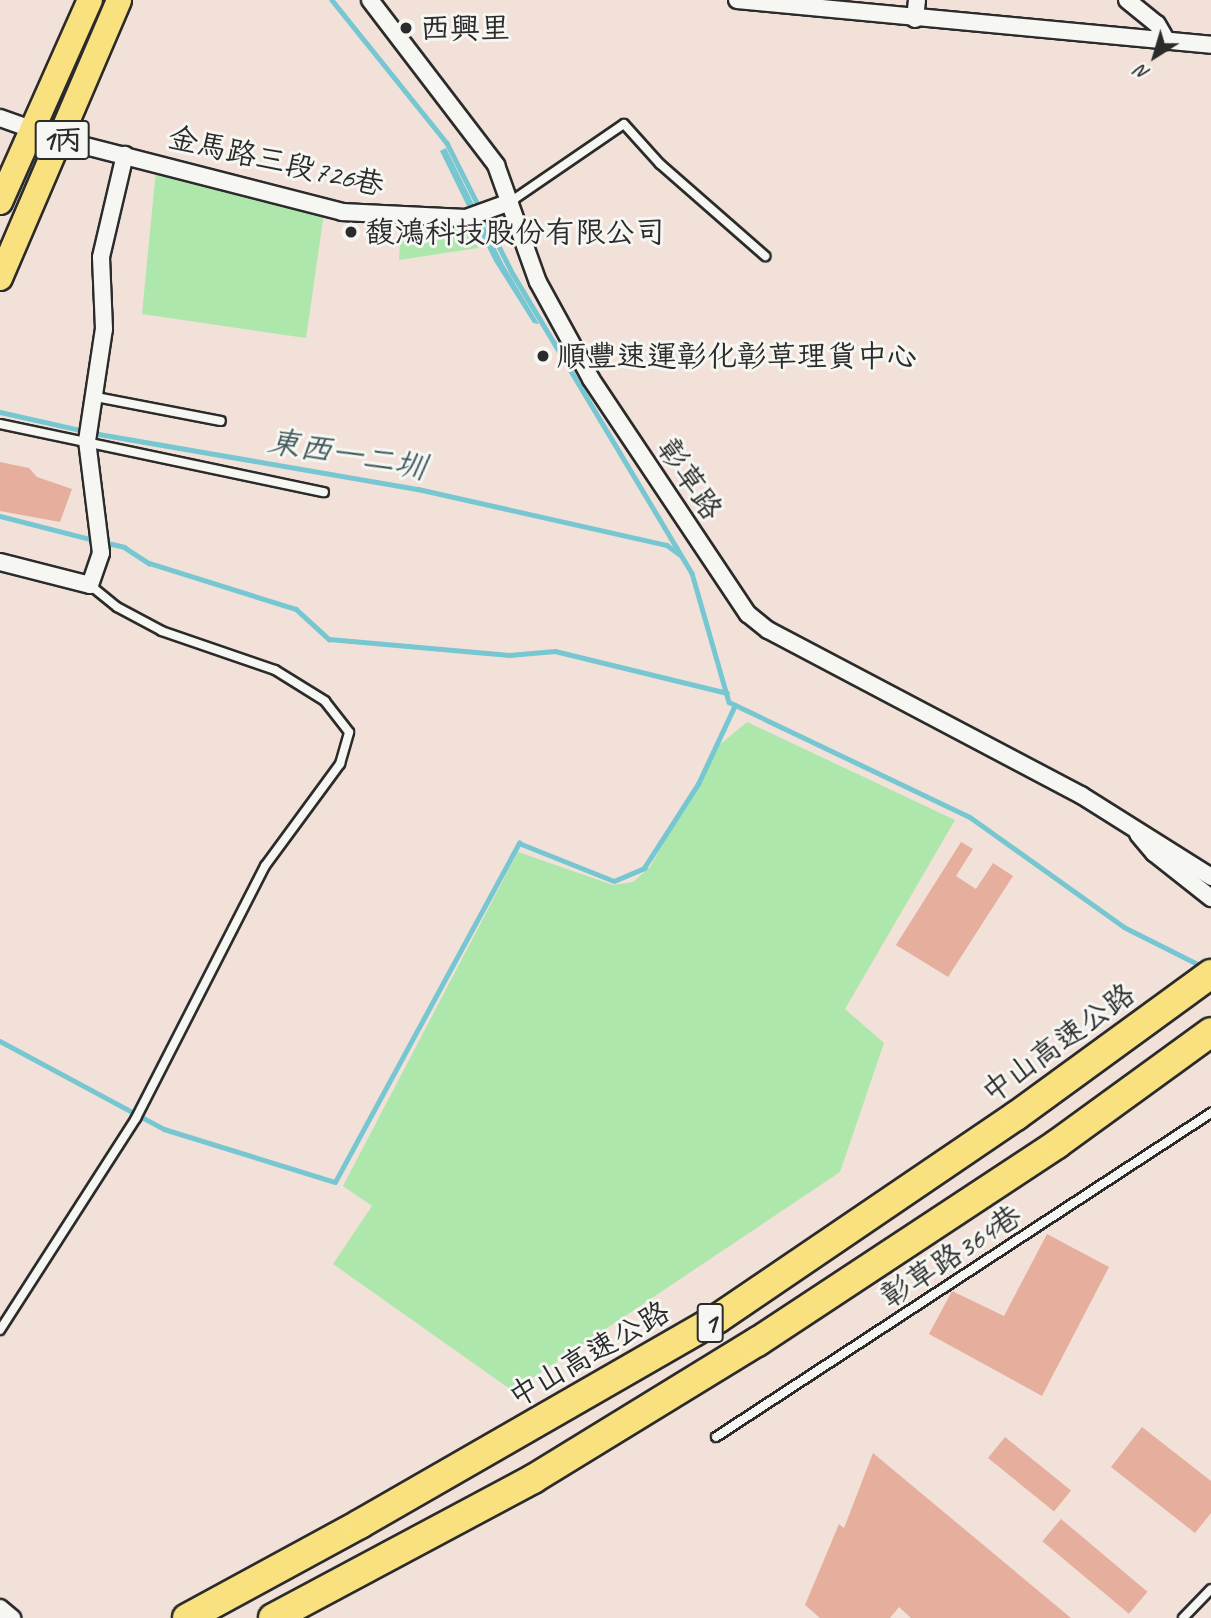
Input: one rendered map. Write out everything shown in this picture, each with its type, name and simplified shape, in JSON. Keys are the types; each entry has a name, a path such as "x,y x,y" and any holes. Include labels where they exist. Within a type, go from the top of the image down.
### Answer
{"highway":[{"name":"中山高速公路","path":"187,1618 360,1524 717,1319 1016,1116 1207,976"},
{"name":"1","path":"273,1618 533,1479 757,1342 1057,1144 1211,1032"}],"main road":[{"name":"1丙","path":"0,202 89,0"},
{"name":"1丙","path":"0,278 62,140 119,0"}],"street":[{"name":"彰草路","path":"370,0 496,164 538,282 591,379 748,614 768,630 1129,824 1211,877"},
{"path":"737,0 1211,46"},
{"path":"915,19 917,0"},
{"path":"1127,0 1157,24 1167,41"},
{"name":"金馬路三段726巷","path":"0,118 33,126 62,140 342,212 419,219 472,216 510,202"},
{"path":"0,562 90,585 101,553 101,531 87,443 96,397 104,329 101,257 125,155"},
{"name":"彰草路","path":"1129,824 1154,853 1211,898"},
{"path":"0,1608 12,1618"}],"lane":[{"path":"510,202 624,124 660,164 765,256"},
{"path":"96,397 221,421"},
{"path":"0,424 324,492"},
{"path":"0,1330 136,1118 265,866 340,764 349,732 325,701 275,670 162,631 117,607 90,585"},
{"name":"彰草路364巷","path":"716,1437 1211,1113"},
{"path":"1183,1618 1211,1590"}],"green space":[{"path":"156,170 324,213 306,338 142,314"},
{"path":"468,221 478,248 399,260 401,224"},
{"path":"747,722 955,820 845,1009 884,1043 840,1172 513,1391 333,1264 372,1206 343,1186 518,852 613,885 633,882 650,867 718,746"}],"water":[{"path":"446,148 504,265 539,324 533,323 494,261 440,151"}],"building":[{"path":"0,462 29,468 37,477 72,489 60,522 0,511"},
{"path":"961,842 973,849 956,876 976,889 993,863 1013,876 948,977 896,945"},
{"path":"1047,1234 1109,1267 1042,1396 929,1334 952,1291 1004,1316"},
{"path":"1142,1427 1211,1481 1211,1513 1195,1533 1111,1467"},
{"path":"1005,1437 1071,1490 1054,1511 988,1458"},
{"path":"873,1453 1071,1618 911,1618 899,1607 890,1618 820,1618 805,1605 839,1524 844,1528"},
{"path":"1061,1519 1148,1592 1129,1614 1042,1541"}],"waterway":[{"path":"332,0 447,143 513,274 692,573 729,702 970,817 1124,927 1206,968"},
{"name":"東西一二圳","path":"0,412 85,431"},
{"name":"東西一二圳","path":"93,433 418,489 667,545 679,554"},
{"path":"0,516 94,540"},
{"path":"103,542 124,547 149,563 296,609 329,639 509,655 555,651 727,693"},
{"path":"0,1041 164,1129 335,1182 519,843 614,881 644,868 698,784 735,705"}],"place":[{"name":"西興里","path":"406,28"},
{"name":"馥鴻科技股份有限公司","path":"351,232"},
{"name":"順豐速運彰化彰草理貨中心","path":"543,356"}]}
